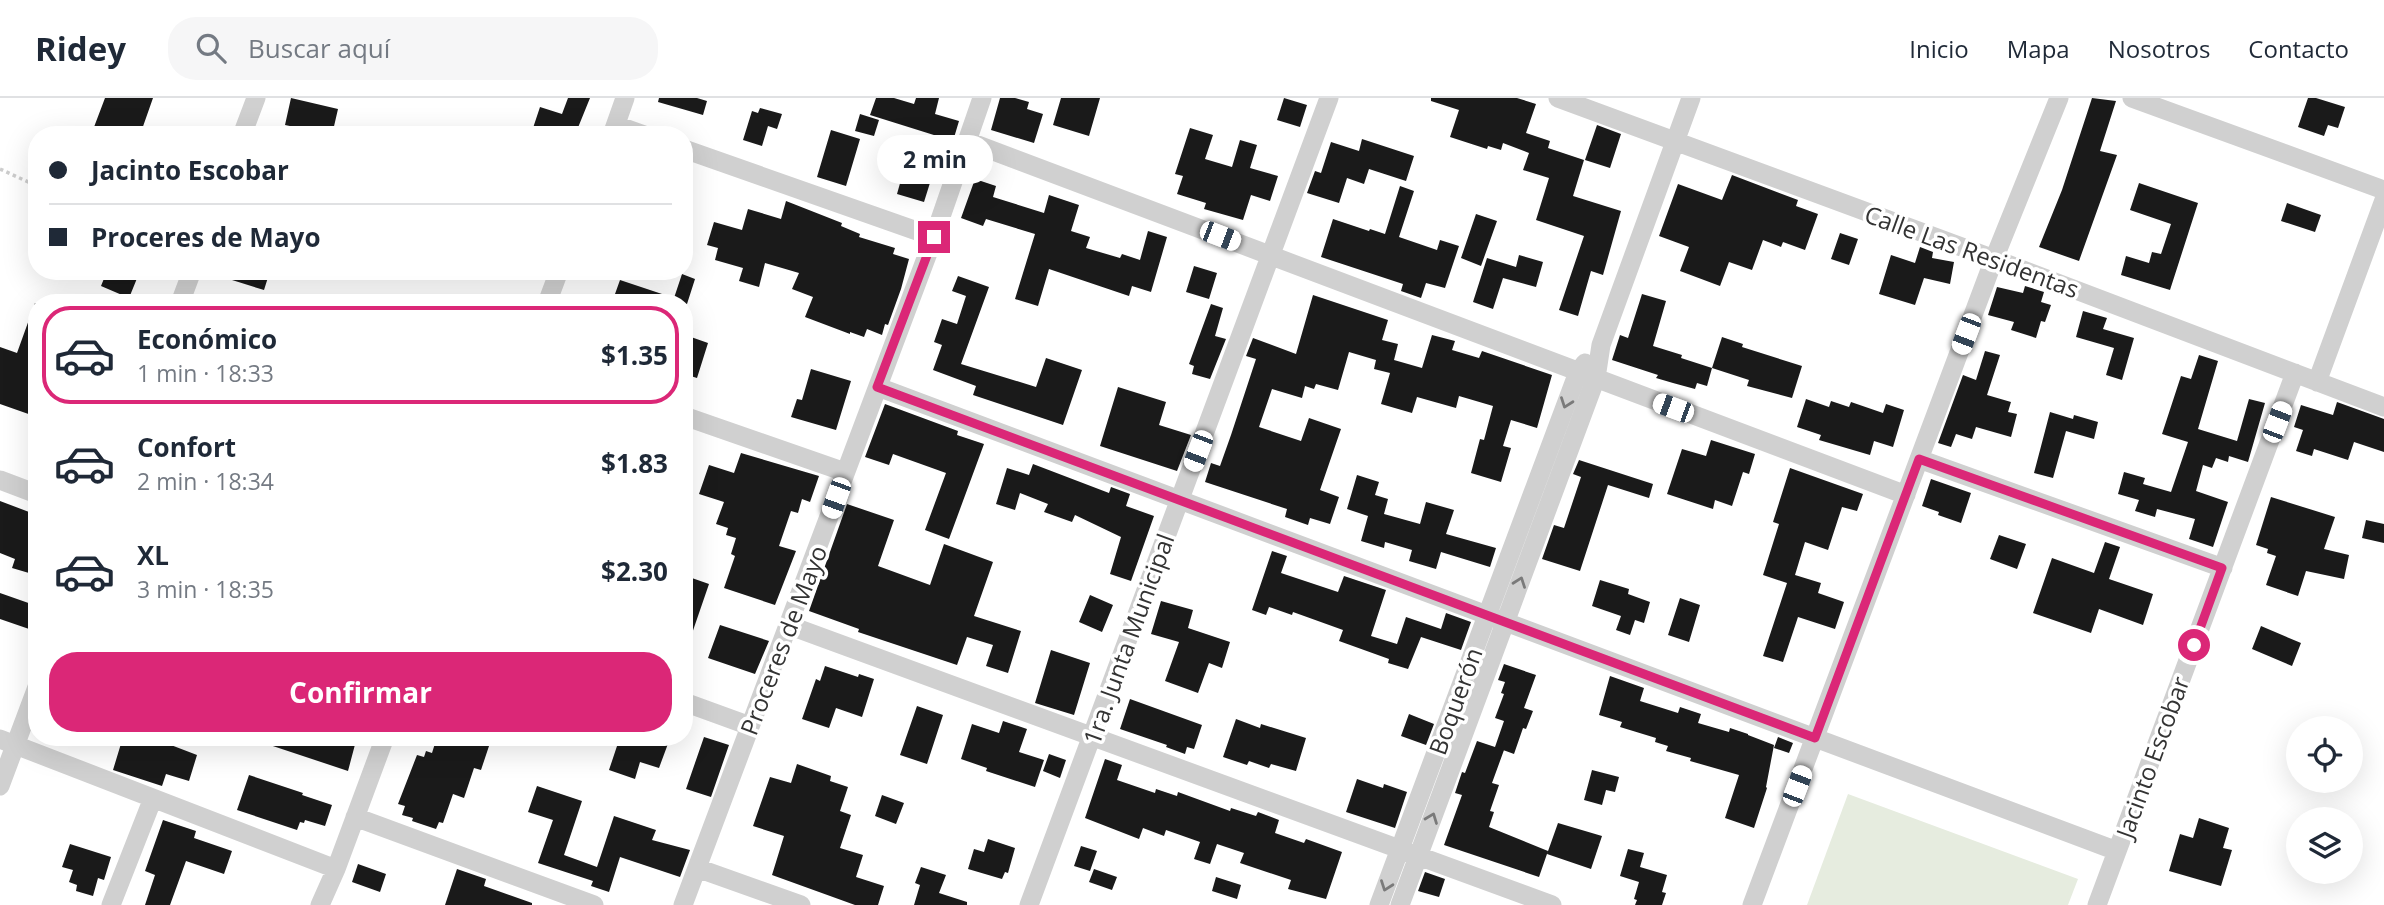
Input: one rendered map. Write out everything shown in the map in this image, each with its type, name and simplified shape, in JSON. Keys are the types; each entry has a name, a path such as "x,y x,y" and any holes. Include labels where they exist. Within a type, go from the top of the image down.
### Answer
{"street":[{"path":"246,126 256,98"},
{"path":"615,126 625,98"},
{"name":"Proceres de Mayo","path":"683,905 934,237 982,98"},
{"name":"1ra. Junta Municipal","path":"1029,905 1329,98"},
{"name":"Calle Las Residentas","path":"1558,98 2384,407"},
{"name":"Boquerón","path":"1399,905 1409,853 1587,375 1601,345 1690,98"},
{"path":"1752,905 1994,259 2059,98"},
{"path":"2132,98 2384,190"},
{"path":"967,141 1906,495"},
{"path":"693,152 934,237"},
{"path":"2317,382 2384,200"},
{"name":"Jacinto Escobar","path":"2097,905 2295,373"},
{"path":"877,387 2117,851"},
{"path":"693,419 845,472"},
{"path":"1919,459 2222,568"},
{"path":"0,480 28,491"},
{"path":"788,625 1552,905"},
{"path":"0,786 8,742 28,704"},
{"path":"693,705 750,726"},
{"path":"8,742 336,869"},
{"path":"320,905 382,746"},
{"path":"111,905 153,798"},
{"path":"355,817 594,905"},
{"name":"Boquerón","path":"1379,905 1409,853"},
{"path":"697,868 801,905"}],"path":[{"path":"0,169 28,182"}],"shaded area":[{"path":"1848,794 2078,879 2068,905 1807,905"}],"building":[{"path":"105,98 153,98 143,126 94,126"},
{"path":"291,98 338,109 334,126 285,125"},
{"path":"568,98 590,98 579,126 534,126 540,107 562,114"},
{"path":"659,98 697,98 707,101 703,115 658,102"},
{"path":"876,98 894,98 914,104 916,98 939,98 935,114 959,121 953,141 870,115"},
{"path":"1000,98 1029,102 1027,109 1043,114 1034,143 991,130"},
{"path":"1061,98 1100,98 1089,136 1053,125"},
{"path":"1284,98 1307,105 1300,127 1277,120"},
{"path":"1431,98 1517,98 1536,104 1526,133 1550,141 1548,148 1584,160 1573,196 1621,211 1603,275 1591,271 1578,316 1559,310 1584,236 1536,220 1549,178 1523,170 1529,153 1503,143 1501,150 1488,146 1487,149 1450,137 1459,110 1431,101"},
{"path":"2092,98 2116,101 2100,151 2117,155 2079,261 2039,247 2062,190"},
{"path":"2308,98 2345,107 2338,128 2328,125 2324,136 2298,127"},
{"path":"760,108 782,114 777,129 768,126 762,146 743,140 752,111 758,113"},
{"path":"860,114 879,120 874,136 855,131"},
{"path":"1597,125 1621,134 1610,168 1585,160"},
{"path":"1190,128 1213,135 1205,159 1232,167 1240,140 1257,145 1250,168 1278,176 1270,201 1251,195 1243,220 1204,209 1206,203 1177,194 1183,176 1175,174"},
{"path":"831,130 860,139 846,186 817,177"},
{"path":"1362,139 1414,156 1406,181 1369,169 1364,184 1347,178 1339,203 1307,193 1315,171 1321,173 1331,142 1359,151"},
{"path":"906,162 934,170 924,202 897,194"},
{"path":"1732,175 1798,200 1796,206 1818,214 1805,250 1783,242 1781,247 1763,240 1752,270 1729,262 1720,286 1680,271 1689,247 1659,236 1678,184 1722,200"},
{"path":"975,179 996,186 993,197 1044,213 1049,195 1079,205 1071,231 1090,237 1086,248 1120,258 1122,254 1140,260 1148,231 1167,237 1151,292 1132,286 1129,296 1049,269 1038,306 1015,299 1035,234 986,219 983,226 961,218"},
{"path":"2139,183 2198,203 2170,290 2121,275 2126,256 2149,263 2152,252 2161,254 2171,224 2130,210"},
{"path":"1400,186 1414,191 1399,237 1437,250 1440,240 1459,246 1445,288 1426,283 1421,298 1401,291 1403,284 1321,257 1333,219 1385,234"},
{"path":"786,201 842,223 841,226 860,234 859,237 895,248 893,254 909,259 901,289 882,335 867,329 864,337 850,334 805,317 813,297 792,289 799,273 765,263 759,287 739,281 743,268 715,260 718,248 707,245 714,222 742,230 748,209 781,219"},
{"path":"2287,203 2321,215 2315,232 2281,221"},
{"path":"1476,214 1497,221 1481,266 1461,258"},
{"path":"1840,233 1858,239 1849,265 1831,259"},
{"path":"1920,247 1933,252 1932,258 1954,262 1950,284 1924,278 1915,305 1879,294 1891,255 1915,263"},
{"path":"1519,255 1543,262 1536,287 1503,278 1493,309 1473,302 1487,258 1516,267"},
{"path":"1194,266 1217,273 1209,299 1186,292"},
{"path":"958,276 989,287 961,364 1036,387 1046,358 1082,370 1063,425 973,395 976,386 933,370 942,345 934,342 942,319 957,324 966,296 952,291"},
{"path":"695,279 690,294 675,294 680,280"},
{"path":"103,280 136,280 131,294 120,294 101,286"},
{"path":"232,280 267,280 264,290"},
{"path":"620,280 662,294 615,294"},
{"path":"2025,286 2044,292 2041,302 2051,305 2045,322 2041,321 2036,338 2011,330 2014,322 1988,315 1997,287 2023,293"},
{"path":"1642,294 1666,301 1653,346 1712,368 1707,386 1697,383 1695,389 1673,383 1656,378 1658,375 1612,360 1620,335 1628,338"},
{"path":"1313,295 1388,320 1382,340 1398,344 1394,360 1422,368 1432,335 1455,341 1452,350 1479,358 1482,351 1552,375 1537,428 1511,420 1503,446 1511,448 1501,482 1471,473 1493,406 1459,396 1456,408 1417,397 1412,413 1381,404 1390,373 1374,369 1376,360 1349,352 1338,390 1316,384 1314,389 1305,386 1302,398 1272,389 1259,427 1301,441 1309,418 1341,429 1320,490 1339,497 1330,524 1310,518 1308,525 1285,517 1287,509 1205,482 1211,463 1220,466 1231,435 1256,359 1246,356 1253,338 1296,354"},
{"path":"1211,304 1223,308 1215,336 1226,339 1210,379 1192,374 1194,366 1189,364"},
{"path":"2083,311 2107,318 2103,329 2134,338 2122,380 2106,375 2114,348 2076,337"},
{"path":"28,322 28,414 0,404 0,347 17,353"},
{"path":"1722,337 1743,344 1742,347 1802,366 1792,398 1747,386 1749,380 1712,368"},
{"path":"693,338 708,343 697,378 693,377"},
{"path":"1985,351 2000,355 1987,395 2011,402 2008,412 2017,414 2011,437 1976,427 1972,439 1956,434 1951,447 1938,443 1963,375 1976,380"},
{"path":"2199,355 2218,361 2198,429 2237,441 2249,399 2265,403 2248,462 2229,456 2228,462 2216,458 2212,468 2203,465 2196,491 2228,502 2213,547 2189,539 2195,519 2157,509 2155,517 2135,511 2139,500 2118,494 2124,472 2145,478 2143,484 2171,492 2188,442 2162,434 2181,376 2191,379"},
{"path":"811,369 851,381 836,430 791,417 797,399 802,400"},
{"path":"1118,387 1166,402 1159,425 1191,435 1177,471 1100,446"},
{"path":"1806,399 1829,407 1831,401 1849,407 1851,402 1883,413 1886,404 1904,410 1893,447 1874,441 1870,455 1819,440 1821,435 1797,427"},
{"path":"2337,402 2384,419 2384,452 2354,442 2348,460 2314,449 2312,456 2296,451 2303,430 2294,427 2301,405 2333,415"},
{"path":"885,404 958,431 957,435 984,444 949,539 925,530 946,473 893,454 889,465 865,457"},
{"path":"2050,412 2073,419 2074,415 2098,422 2094,439 2066,431 2053,478 2034,473"},
{"path":"1711,440 1755,454 1749,474 1743,472 1732,506 1715,500 1713,509 1667,494 1682,449 1706,456"},
{"path":"741,453 819,476 810,502 802,499 798,513 791,511 779,546 796,551 775,605 724,588 735,556 731,554 736,538 726,535 728,528 716,524 724,502 699,494 709,465 734,473"},
{"path":"1579,460 1653,484 1649,498 1608,485 1580,571 1542,559 1554,525 1564,528 1581,477 1573,474"},
{"path":"1033,464 1109,493 1111,487 1130,494 1126,506 1154,516 1131,581 1110,574 1121,537 1075,515 1072,522 1044,512 1048,504 1020,493 1015,510 996,504 1007,468 1029,475"},
{"path":"1790,468 1863,494 1857,511 1842,507 1828,550 1805,542 1795,575 1821,583 1818,593 1844,602 1835,629 1798,617 1783,662 1763,656 1787,583 1763,575 1779,524 1773,522"},
{"path":"1357,475 1379,482 1375,495 1388,499 1384,514 1420,524 1426,502 1454,510 1446,534 1496,548 1490,567 1441,552 1436,569 1409,561 1412,550 1385,542 1384,548 1361,541 1368,516 1347,509"},
{"path":"1931,479 1971,493 1961,523 1922,506"},
{"path":"2271,497 2335,517 2324,549 2349,555 2344,579 2306,571 2298,596 2266,585 2276,556 2267,553 2268,549 2256,545"},
{"path":"0,501 28,512 28,573 12,568 15,559 0,553"},
{"path":"847,504 894,520 878,566 930,585 944,544 993,562 974,616 1021,631 1008,673 986,666 993,645 967,637 957,665 858,632 859,629 809,611"},
{"path":"2366,520 2384,524 2384,543 2362,538"},
{"path":"1999,535 2026,544 2017,569 1990,559"},
{"path":"2105,542 2120,547 2109,579 2153,594 2143,625 2099,609 2091,633 2033,613 2052,558 2094,573"},
{"path":"1272,551 1287,556 1281,573 1338,592 1344,576 1386,590 1371,636 1397,644 1406,617 1441,629 1446,613 1471,622 1461,650 1421,637 1408,669 1388,663 1389,659 1339,641 1343,630 1293,612 1292,615 1269,607 1266,615 1252,610"},
{"path":"693,578 709,584 693,631"},
{"path":"1600,580 1629,589 1628,594 1650,602 1644,623 1635,620 1630,635 1616,630 1621,616 1592,606"},
{"path":"0,593 28,603 28,629 0,619"},
{"path":"1090,595 1113,605 1102,632 1079,622"},
{"path":"1680,598 1700,605 1689,642 1668,635"},
{"path":"1161,601 1193,610 1188,628 1230,642 1222,668 1209,663 1198,693 1165,681 1179,642 1151,634"},
{"path":"720,625 769,641 755,674 708,658"},
{"path":"2261,626 2301,643 2292,666 2252,649"},
{"path":"1051,650 1090,663 1074,715 1035,703"},
{"path":"1504,664 1536,675 1524,708 1533,711 1526,729 1523,728 1514,754 1495,747 1504,721 1495,718 1504,694 1501,693 1505,682 1498,680"},
{"path":"825,666 858,677 859,674 874,679 862,717 836,708 829,728 802,719 816,679 820,681"},
{"path":"1610,676 1644,688 1640,701 1678,713 1680,707 1701,714 1698,723 1729,732 1730,728 1774,745 1767,788 1754,828 1725,818 1739,775 1666,751 1668,746 1655,742 1656,738 1620,727 1622,722 1599,715"},
{"path":"1130,699 1202,725 1194,749 1187,747 1185,754 1120,729"},
{"path":"917,706 943,715 927,764 900,755"},
{"path":"1409,714 1434,724 1426,745 1401,736"},
{"path":"1236,719 1260,728 1261,724 1306,738 1296,771 1271,764 1269,768 1249,761 1247,765 1223,757"},
{"path":"1003,721 1027,729 1019,752 1044,760 1035,787 986,771 987,768 961,759 972,724 999,733"},
{"path":"704,737 729,745 711,797 686,789"},
{"path":"1778,737 1793,743 1789,753 1774,748"},
{"path":"1477,741 1504,750 1492,783 1499,785 1490,811 1494,812 1489,827 1548,851 1539,877 1444,845 1462,795 1455,793"},
{"path":"120,746 174,746 197,755 189,781 166,774 162,786 113,770"},
{"path":"273,746 355,746 348,771"},
{"path":"434,746 489,746 481,770 474,768 464,798 453,794 443,823 439,822 436,829 402,815 405,806 398,804 417,755 424,757 426,751 432,753"},
{"path":"617,746 667,746 659,768 640,762 635,779 609,770"},
{"path":"1049,754 1066,760 1060,778 1043,771"},
{"path":"1105,759 1122,765 1117,780 1155,793 1156,789 1177,796 1178,792 1230,811 1231,808 1256,816 1258,812 1279,820 1275,833 1304,843 1306,839 1342,852 1326,899 1288,889 1291,880 1240,863 1244,853 1217,844 1210,864 1194,859 1200,842 1166,830 1164,836 1143,828 1139,839 1085,818"},
{"path":"797,764 831,776 830,781 848,787 840,811 851,815 840,848 863,855 856,877 884,886 878,905 855,905 772,875 784,836 753,826 770,777 791,783"},
{"path":"1592,770 1619,777 1615,792 1606,790 1602,805 1584,800"},
{"path":"249,775 332,805 325,826 305,820 304,823 300,822 297,830 237,810"},
{"path":"1357,779 1383,788 1384,784 1407,792 1395,828 1346,812"},
{"path":"537,786 582,801 564,855 597,867 614,816 656,830 652,840 690,850 680,877 620,857 609,892 591,886 593,881 538,863 553,820 528,812"},
{"path":"882,795 904,803 896,824 875,816"},
{"path":"2199,818 2229,828 2223,848 2232,850 2221,886 2169,871 2180,834 2193,838"},
{"path":"163,820 196,831 194,838 232,851 224,874 186,861 170,905 145,905 155,875 145,871"},
{"path":"1558,823 1602,836 1591,869 1547,854"},
{"path":"988,839 1015,848 1008,873 1005,872 1002,879 968,869 974,849 984,852"},
{"path":"70,844 111,857 104,880 98,878 93,896 76,891 77,885 69,882 73,870 62,867"},
{"path":"1081,846 1097,851 1090,871 1074,866"},
{"path":"1628,849 1644,853 1640,867 1667,875 1662,892 1666,893 1662,905 1635,905 1639,882 1620,876"},
{"path":"358,864 386,874 380,892 352,882"},
{"path":"921,867 946,875 939,893 967,902 967,905 914,905 920,885 915,883"},
{"path":"457,869 486,879 484,886 532,905 445,905"},
{"path":"1094,869 1117,877 1112,890 1089,882"},
{"path":"1425,872 1445,879 1439,897 1418,891"},
{"path":"1216,877 1241,885 1237,899 1212,891"}],"route":[{"path":"934,237 877,387 1815,738 1919,459 2222,568 2194,645"}]}
